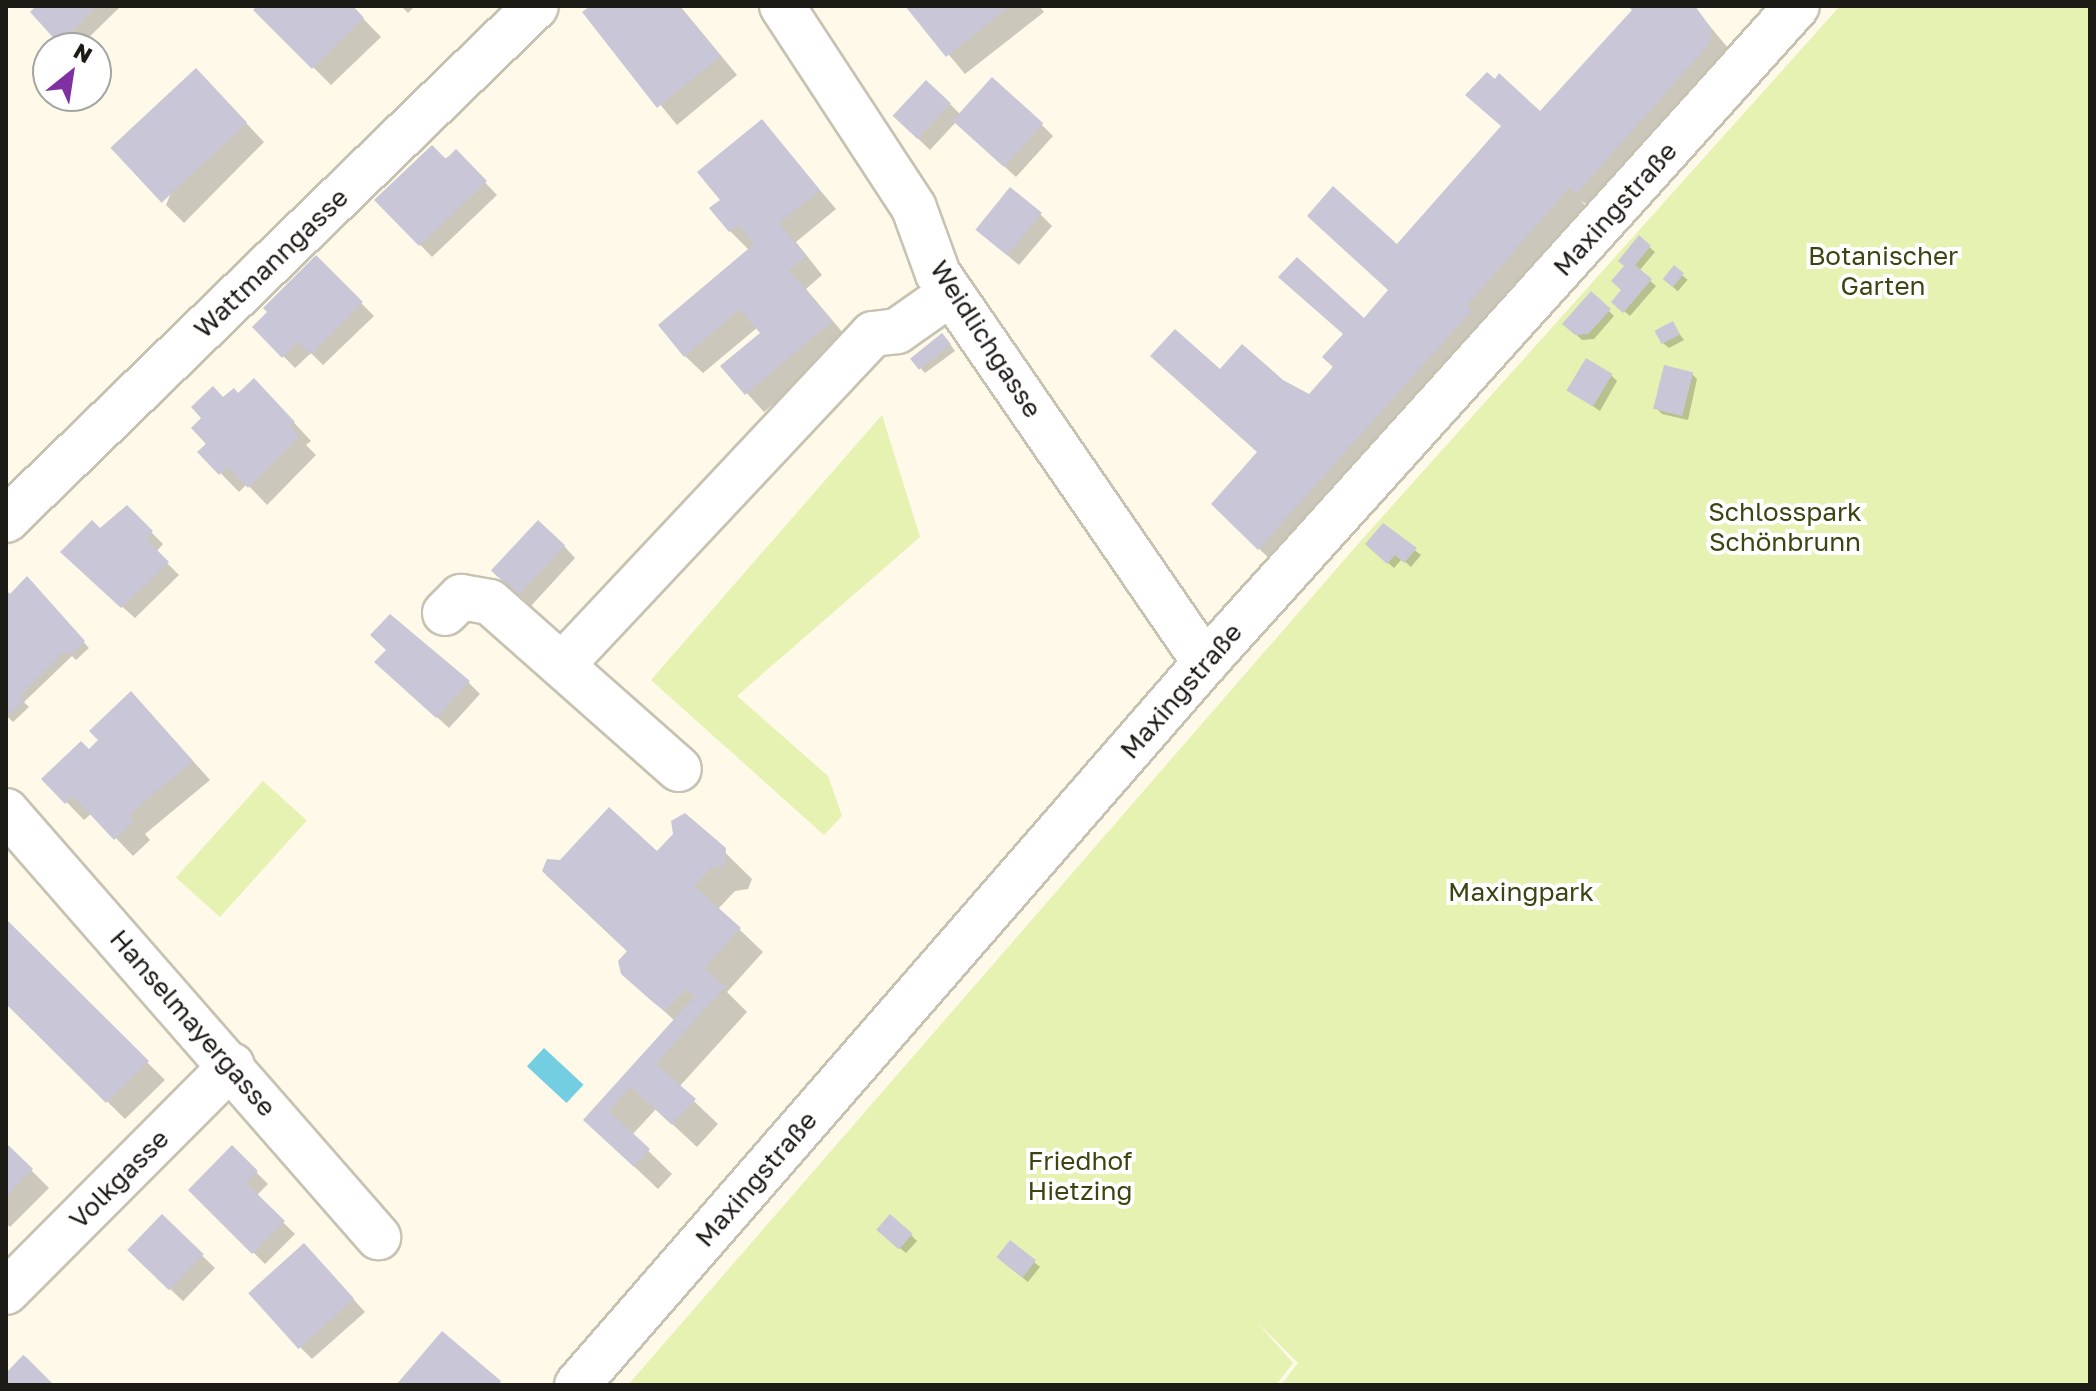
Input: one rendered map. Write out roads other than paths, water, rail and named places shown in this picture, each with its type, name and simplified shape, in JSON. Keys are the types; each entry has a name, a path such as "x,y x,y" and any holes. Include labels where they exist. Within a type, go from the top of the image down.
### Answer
{"street":[{"name":"Wattmanngasse","path":"6,520 536,6"},
{"name":"Weidlichgasse","path":"782,6 914,208 938,274 1205,663"},
{"name":"Maxingstraße","path":"577,1385 1772,16"},
{"path":"573,675 873,334 897,331 951,293"},
{"path":"445,613 461,597 482,598 679,769"},
{"name":"Hanselmayergasse","path":"6,811 232,1065 378,1237"},
{"name":"Volkgasse","path":"6,1292 232,1065"}],"water":[{"path":"544,1048 583,1085 566,1103 527,1066"}],"park label":[{"name":"Botanischer Garten","path":"1883,271"},
{"name":"Schlosspark Schönbrunn","path":"1785,527"},
{"name":"Maxingpark","path":"1521,892"},
{"name":"Friedhof Hietzing","path":"1080,1176"}]}
